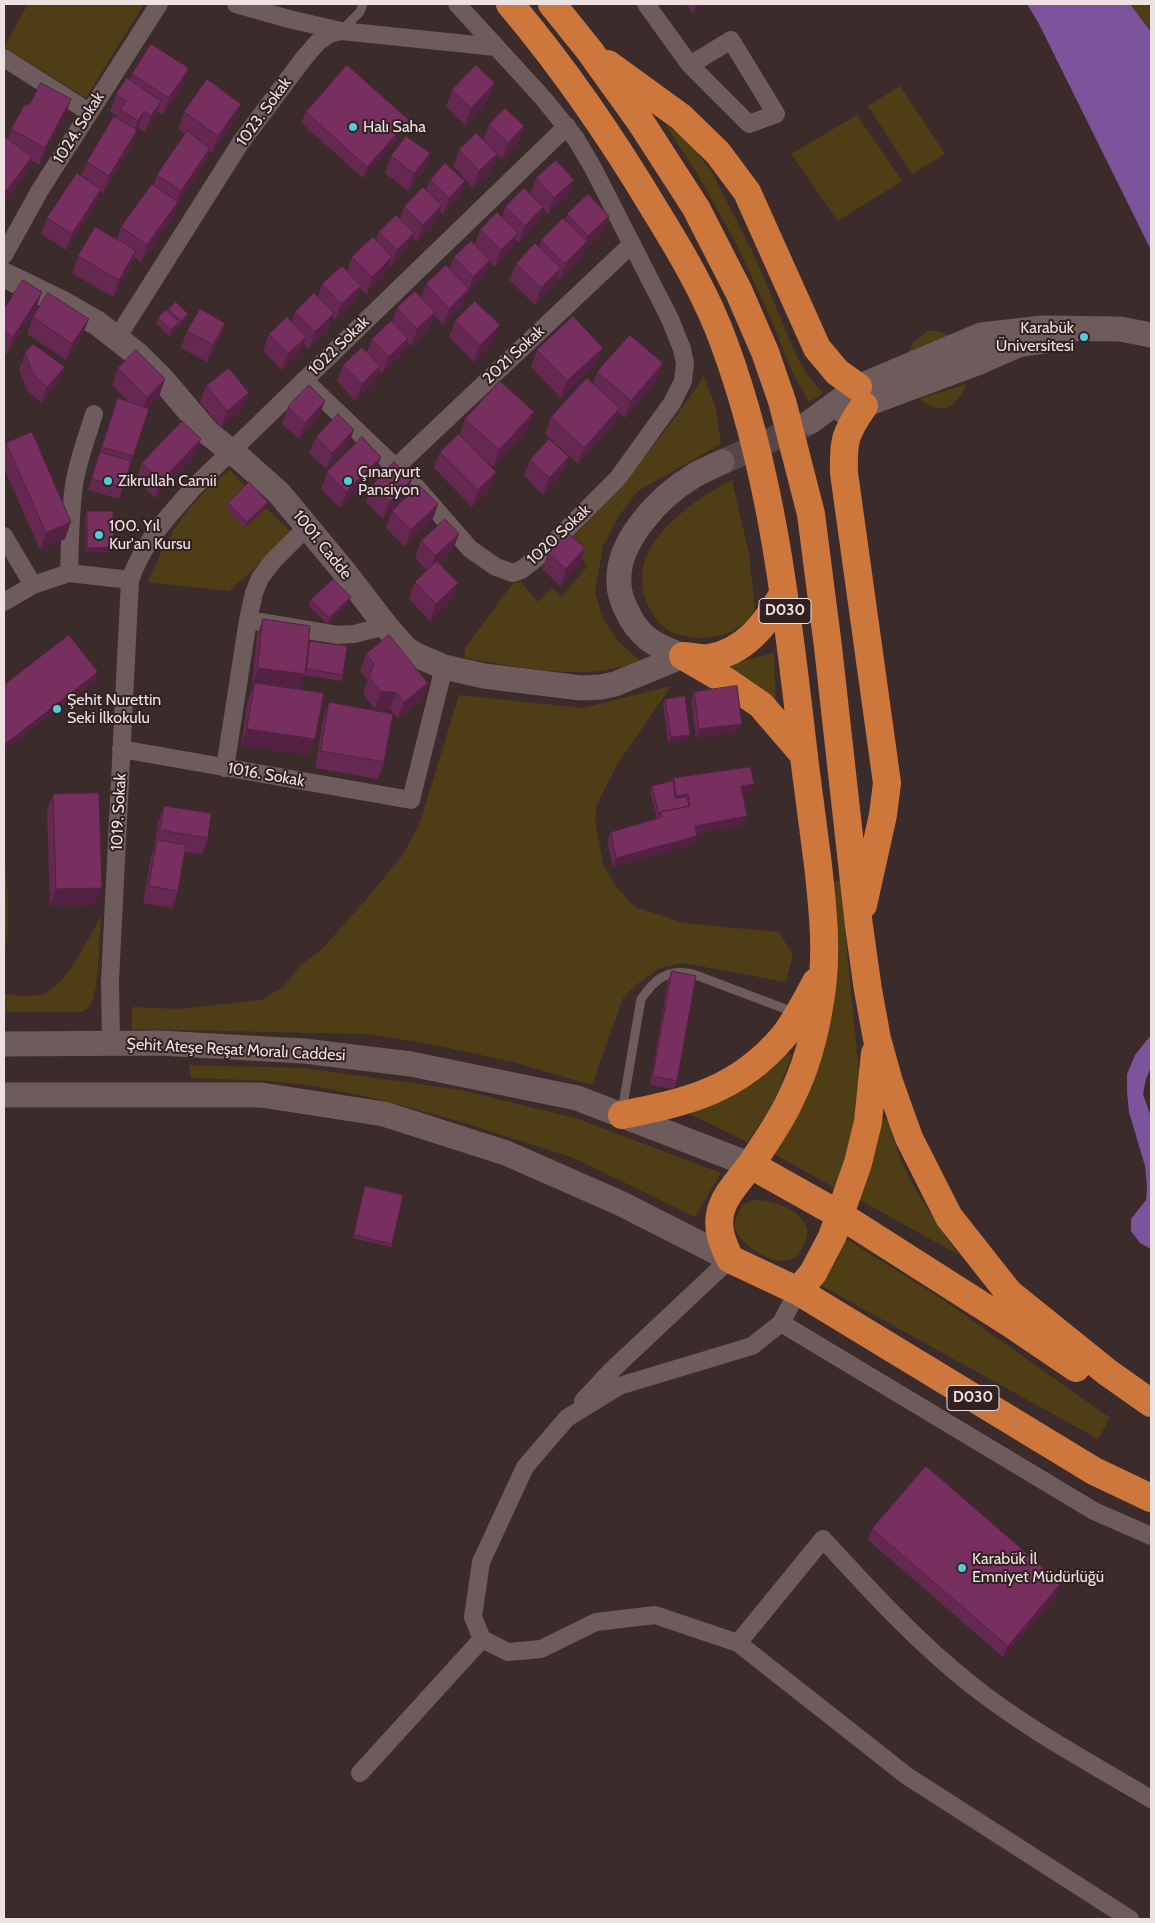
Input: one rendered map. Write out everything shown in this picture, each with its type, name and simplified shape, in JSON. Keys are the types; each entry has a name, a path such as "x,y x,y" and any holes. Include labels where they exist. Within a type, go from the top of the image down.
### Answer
{"highway":[{"name":"D030","path":"510,4 558,63 617,149 699,287 722,338 739,387 770,505 820,885 824,965 821,999 806,1063 790,1101 751,1166 720,1210 719,1228 722,1243 730,1260 798,1291 1094,1471 1151,1498"},
{"name":"D030","path":"552,4 589,50 660,149 696,208 739,292 765,352 782,401 811,514 859,926 877,1039 889,1082 909,1138 949,1217 1009,1293 1106,1372 1151,1403"},
{"path":"589,50 681,117 718,153 747,192 817,348 861,397 843,448 844,473 887,783 883,815 859,926"},
{"path":"682,656 708,658 739,648 761,627 782,594"},
{"path":"682,656 733,685 761,705 804,755"},
{"path":"622,1115 670,1106 697,1098 742,1075 783,1037 798,1014 824,965"},
{"path":"798,1291 813,1273 832,1238 858,1162 868,1122 877,1039"},
{"path":"751,1166 840,1215 1011,1324 1151,1420"}],"main road":[{"name":"1001. Cadde","path":"4,275 62,303 117,338 162,379 208,433 278,493 386,626 405,648 416,656 444,668 484,676 580,688 615,684 682,656"},
{"path":"861,397 891,394 977,364 1017,337 1042,328 1120,329 1151,335"},
{"path":"1017,337 1045,341 1123,342 1151,350"},
{"path":"682,656 650,642 637,630 622,599 618,583 620,569 624,550 634,534 665,497 695,475 722,462"},
{"name":"Şehit Ateşe Reşat Moralı Caddesi","path":"4,1044 159,1043 304,1051 411,1064 577,1098 751,1166"},
{"path":"4,1095 261,1095 384,1114 506,1153 622,1204 730,1260"}],"street":[{"name":"1024. Sokak","path":"4,255 40,190 88,112 159,4"},
{"path":"236,4 341,31 496,46"},
{"name":"1020 Sokak","path":"304,380 396,466 470,549 496,568 513,573 521,570 553,543 618,478 672,404 683,381 685,363 682,349 593,168 567,126 457,4"},
{"path":"646,4 690,65 749,124 776,114 731,40 690,65"},
{"name":"1023. Sokak","path":"117,338 241,142 308,52 329,34 341,31"},
{"path":"4,58 88,112"},
{"name":"1022 Sokak","path":"130,580 144,547 192,488 567,126"},
{"name":"2021 Sokak","path":"396,466 632,244"},
{"path":"69,573 74,484 77,468 94,414"},
{"path":"225,768 248,620 254,593 260,578 307,527"},
{"path":"4,536 33,585"},
{"path":"4,602 33,585 69,573 130,580"},
{"name":"1019. Sokak","path":"111,1044 110,980 130,580"},
{"path":"248,620 338,636 386,626"},
{"name":"1016. Sokak","path":"121,750 411,800 444,668"},
{"path":"730,1260 612,1370 525,1467 481,1562 473,1618 482,1639 508,1652 540,1649 596,1622 655,1615 738,1643 907,1776 1130,1919"},
{"path":"567,1418 619,1386 752,1346 781,1323 798,1291"},
{"path":"781,1323 1094,1511 1151,1536"},
{"path":"738,1643 823,1539 904,1626 969,1683 1036,1731 1151,1799"},
{"path":"360,1773 482,1639"}],"lane":[{"path":"341,31 360,12 364,4"},
{"path":"622,1115 641,999 649,987 659,978 681,971 693,974 798,1014"}],"shaded area":[{"path":"28,4 144,4 86,98 4,47"},
{"path":"1027,4 1130,4 1151,32 1151,250 1039,24"},
{"path":"1130,4 1151,4 1151,32"},
{"path":"900,86 945,154 912,174 868,106"},
{"path":"857,115 902,181 838,221 791,154"},
{"path":"665,124 692,145 713,174 755,257 796,355 808,376 823,393 809,402 790,368 774,326 738,247 698,175"},
{"path":"927,331 939,331 954,337 907,356 913,343"},
{"path":"704,376 716,409 721,444 638,491 618,517 603,546 595,592 602,617 619,642 640,661 619,668 575,672 531,669 465,658 465,648 513,583 521,582 538,602 552,588 561,597 588,566 567,543 639,463 673,421"},
{"path":"967,384 958,399 948,407 935,407 919,399"},
{"path":"230,470 247,488 244,528 266,508 293,534 229,591 148,582 171,534 191,506"},
{"path":"732,480 749,554 755,609 745,623 722,635 698,638 672,633 656,618 646,599 642,578 646,558 660,534 670,523 707,494"},
{"path":"774,653 776,706 717,667"},
{"path":"671,686 617,765 597,804 595,820 603,864 616,887 635,907 684,923 778,932 793,954 786,982 683,963 660,968 636,985 623,998 592,1085 513,1062 431,1044 366,1034 132,1029 132,1007 177,1009 261,1000 283,987 301,965 321,950 402,856 420,823 459,695 583,708"},
{"path":"4,857 8,920 4,951"},
{"path":"840,881 859,1072 857,1104 851,1139 835,1188 774,1154 791,1123 829,882"},
{"path":"101,916 93,1000 83,1012 4,1012 4,994 33,996 43,994 60,982 76,960"},
{"path":"1151,1035 1151,1067 1143,1094 1151,1117 1151,1249 1140,1243 1131,1231 1131,1219 1146,1200 1147,1186 1145,1166 1129,1112 1127,1074 1135,1055"},
{"path":"784,1052 792,1055 779,1089 769,1111 747,1142 684,1111"},
{"path":"189,1065 304,1068 461,1090 575,1118 721,1173 695,1217 574,1158 452,1119 369,1097 319,1087 274,1081 191,1078"},
{"path":"882,1118 890,1121 900,1157 917,1192 959,1255 858,1199"},
{"path":"756,1200 776,1203 788,1208 799,1216 805,1224 806,1239 794,1258 780,1261 770,1258 752,1248 737,1233 735,1221 744,1203"},
{"path":"846,1239 942,1299 1110,1418 1098,1439 820,1285 838,1258"}],"building":[{"path":"151,44 189,68 169,98 132,74"},
{"name":"Halı Saha","path":"347,65 409,120 367,167 306,112"},
{"path":"476,65 495,83 471,108 452,90"},
{"path":"127,78 161,101 151,116 144,111 138,121 120,110 126,101 116,94"},
{"path":"207,79 241,104 218,136 184,112"},
{"path":"41,83 71,99 45,148 11,129 25,104 29,105"},
{"path":"505,108 524,126 508,143 489,125"},
{"path":"114,116 137,130 109,176 87,162"},
{"path":"187,131 210,148 181,191 157,175"},
{"path":"476,133 497,154 479,171 459,150"},
{"path":"4,136 32,157 6,191 4,190"},
{"path":"406,136 430,153 414,174 391,156"},
{"path":"556,160 574,180 554,198 536,178"},
{"path":"445,163 465,181 449,198 430,180"},
{"path":"77,173 101,189 72,234 47,218"},
{"path":"152,184 178,202 147,245 121,227"},
{"path":"423,187 442,205 423,225 404,207"},
{"path":"524,188 543,207 525,226 505,207"},
{"path":"588,194 609,216 588,236 567,214"},
{"path":"497,212 518,233 501,250 480,230"},
{"path":"396,215 414,233 397,250 379,232"},
{"path":"563,218 587,241 565,264 541,240"},
{"path":"95,227 136,250 119,280 78,256"},
{"path":"373,237 392,257 372,277 352,257"},
{"path":"471,241 490,260 473,277 454,257"},
{"path":"535,243 561,268 541,288 516,264"},
{"path":"446,265 469,289 449,309 426,284"},
{"path":"342,266 361,286 341,304 322,284"},
{"path":"23,280 42,292 13,337 4,331 4,309"},
{"path":"415,291 435,312 417,329 397,308"},
{"path":"48,293 89,319 72,344 33,317"},
{"path":"314,293 334,313 315,332 295,312"},
{"path":"475,301 500,325 480,345 455,321"},
{"path":"176,302 188,314 181,321 168,309"},
{"path":"200,309 225,323 213,345 187,331"},
{"path":"166,310 179,322 171,330 158,318"},
{"path":"573,316 603,348 567,381 537,350"},
{"path":"287,317 306,337 288,354 269,334"},
{"path":"391,321 408,338 389,357 372,339"},
{"path":"630,335 663,363 631,401 597,372"},
{"path":"33,344 65,367 47,387 33,374 25,353"},
{"path":"362,347 380,366 362,384 343,365"},
{"path":"136,350 165,379 147,398 118,368"},
{"path":"229,368 249,393 227,411 206,386"},
{"path":"587,378 620,408 584,448 551,417"},
{"path":"500,381 534,412 499,450 465,419"},
{"path":"309,385 325,401 305,423 288,407"},
{"path":"118,398 149,409 133,456 102,447"},
{"path":"338,414 354,430 332,453 316,437"},
{"path":"182,421 201,439 161,481 142,463"},
{"path":"32,432 71,522 46,533 6,443"},
{"path":"459,434 496,472 478,490 440,452"},
{"path":"362,437 381,457 346,492 327,472"},
{"path":"549,439 569,457 549,478 530,460"},
{"path":"100,452 131,461 123,488 92,479"},
{"path":"394,462 412,479 389,502 372,486"},
{"path":"249,482 268,502 247,522 228,503"},
{"path":"419,485 438,504 411,530 392,511"},
{"name":"100. Yıl Kur'an Kursu","path":"87,511 113,511 114,547 88,548"},
{"path":"445,519 459,534 435,556 421,541"},
{"path":"567,532 585,548 566,569 548,553"},
{"path":"437,561 458,583 436,604 415,582"},
{"path":"333,579 351,597 329,618 311,600"},
{"path":"263,619 310,626 305,674 258,668"},
{"path":"69,635 98,672 4,745 4,685"},
{"path":"389,635 428,683 404,702 396,692 381,692 369,678 374,663 366,654"},
{"path":"310,641 347,646 343,675 307,669"},
{"path":"255,683 324,693 315,739 247,729"},
{"path":"737,686 742,724 699,729 694,692"},
{"path":"685,696 690,735 671,737 665,699"},
{"path":"329,702 393,714 384,762 321,751"},
{"path":"751,767 754,784 741,786 747,816 695,826 697,836 616,858 611,832 662,817 660,812 690,806 688,794 676,796 674,778"},
{"path":"673,781 675,798 687,797 689,806 660,812 659,815 652,786"},
{"path":"99,793 102,888 56,889 53,794"},
{"path":"164,806 211,813 208,838 160,830"},
{"path":"157,840 186,845 178,891 149,886"},
{"path":"672,971 696,976 677,1081 653,1076"},
{"path":"365,1186 403,1195 392,1244 354,1235"},
{"name":"Karabük İl Emniyet Müdürlüğü","path":"926,1466 1061,1583 1008,1646 872,1529"}],"tunnel":[{"path":"722,462 807,424"}],"place":[{"name":"Halı Saha","path":"353,127"},
{"name":"Karabük Üniversitesi","path":"1084,337"},
{"name":"Zikrullah Camii","path":"108,481"},
{"name":"Çınaryurt Pansiyon","path":"348,481"},
{"name":"100. Yıl Kur'an Kursu","path":"99,535"},
{"name":"Şehit Nurettin Seki İlkokulu","path":"57,709"},
{"name":"Karabük İl Emniyet Müdürlüğü","path":"962,1568"}]}
